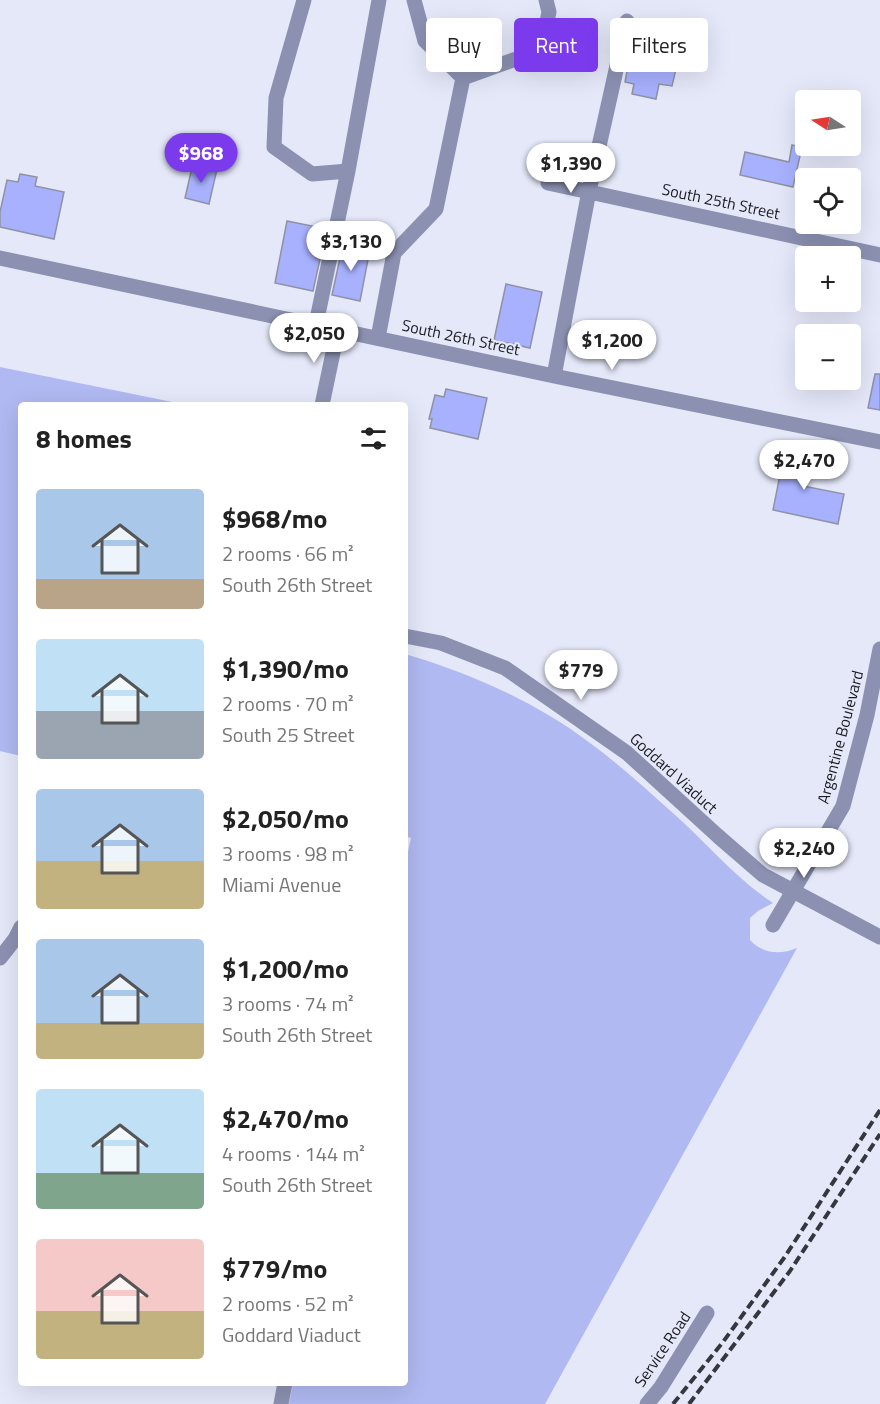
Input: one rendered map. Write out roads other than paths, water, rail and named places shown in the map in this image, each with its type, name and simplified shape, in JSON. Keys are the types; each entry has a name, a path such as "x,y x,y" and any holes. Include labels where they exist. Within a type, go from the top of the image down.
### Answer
{"street":[{"path":"304,0 276,98 274,147 312,174 348,171"},
{"path":"316,324 348,171 379,0"},
{"path":"414,0 425,41 463,78"},
{"path":"463,78 541,50 549,12 546,0"},
{"path":"554,376 589,191 616,72"},
{"path":"378,338 394,253 436,209 463,78"},
{"name":"South 25th Street","path":"548,183 880,255"},
{"name":"South 26th Street","path":"0,258 554,376 880,442"},
{"path":"323,402 338,329"},
{"name":"Goddard Viaduct","path":"408,637 441,643 505,668 627,753 763,875 880,937"},
{"name":"Argentine Boulevard","path":"773,925 843,806 867,715 880,649"},
{"path":"0,958 18,933"},
{"name":"Service Road","path":"647,1404 661,1387 708,1313"},
{"path":"281,1404 284,1386"}],"railway":[{"path":"673,1404 723,1342 784,1258 880,1110"},
{"path":"689,1404 790,1271 880,1134"}]}
